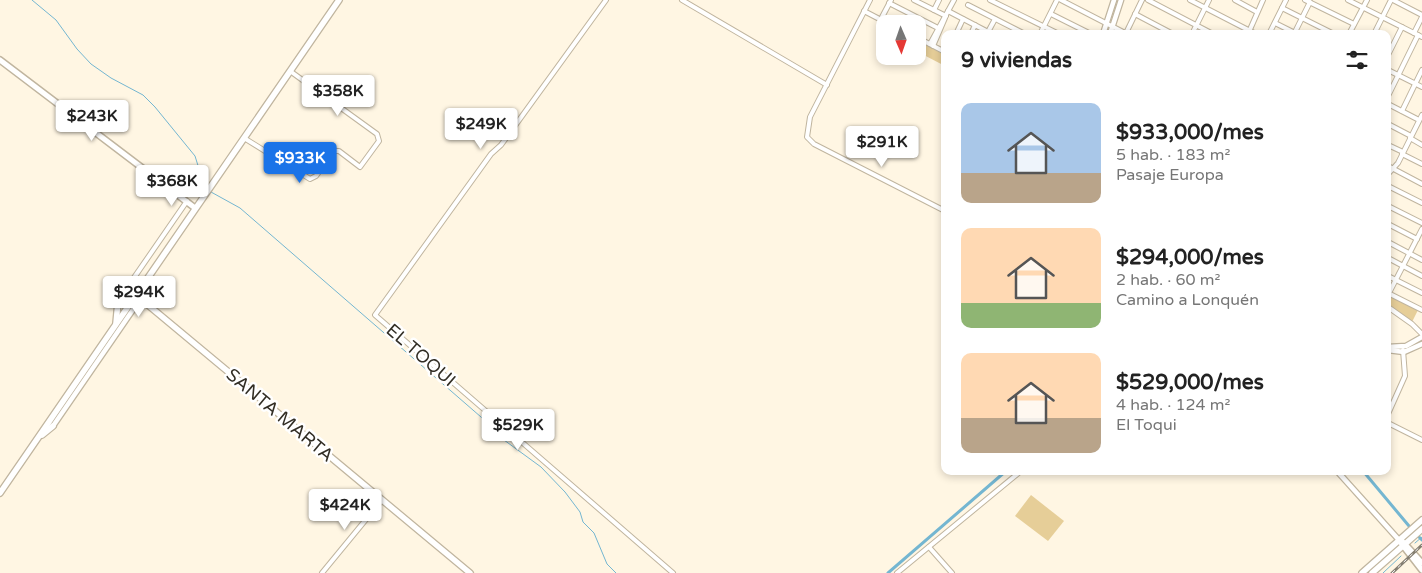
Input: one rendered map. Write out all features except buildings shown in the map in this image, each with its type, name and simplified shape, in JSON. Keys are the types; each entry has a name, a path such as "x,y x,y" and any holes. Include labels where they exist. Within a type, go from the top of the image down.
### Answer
{"main road":[{"path":"0,494 116,324 138,297 195,208 339,0"},
{"path":"0,60 195,208"},
{"path":"116,324 118,302 131,282"},
{"name":"SANTA MARTA","path":"138,297 470,573"},
{"path":"38,438 53,426"},
{"path":"1372,573 1404,545 1416,531 1422,520"},
{"path":"1362,573 1400,540 1416,531"},
{"path":"1400,540 1422,563"},
{"path":"1404,545 1421,572"}],"street":[{"name":"EL TOQUI","path":"606,0 500,145 490,154 374,315 673,573"},
{"path":"682,0 827,85"},
{"path":"870,0 809,122 807,135 810,142 941,209"},
{"path":"914,0 946,16"},
{"path":"934,10 939,0"},
{"path":"931,45 954,0"},
{"path":"990,0 1050,30"},
{"path":"1042,30 1059,0 1121,30"},
{"path":"1105,30 1114,0"},
{"path":"1111,30 1121,0"},
{"path":"1128,30 1142,0"},
{"path":"1148,0 1205,30"},
{"path":"1190,0 1244,30"},
{"path":"1194,30 1209,0"},
{"path":"1235,0 1257,12"},
{"path":"1249,30 1264,0"},
{"path":"1271,30 1286,0"},
{"path":"1348,0 1418,35"},
{"path":"1351,30 1366,0"},
{"path":"1376,30 1392,0 1422,16 1418,35 1391,90"},
{"path":"1296,30 1309,1 1354,24"},
{"path":"882,15 890,2 938,28"},
{"path":"968,5 1018,30"},
{"path":"1282,8 1326,30"},
{"path":"864,11 876,17"},
{"path":"948,12 983,30"},
{"path":"1050,14 1083,30"},
{"path":"1136,14 1166,30"},
{"path":"931,45 938,28 946,16"},
{"path":"958,30 963,19"},
{"path":"990,30 995,19"},
{"path":"1275,23 1289,30"},
{"path":"973,30 975,25"},
{"path":"1391,49 1402,27"},
{"path":"926,42 941,50"},
{"path":"1402,111 1422,70"},
{"path":"244,138 310,179 316,176 335,150 360,167 379,141 379,136 290,71"},
{"path":"1391,72 1422,88"},
{"path":"1391,106 1420,122"},
{"path":"1422,115 1420,122 1393,169 1422,184"},
{"path":"1391,126 1422,145"},
{"path":"1391,147 1422,164"},
{"path":"1391,188 1422,203"},
{"path":"131,282 187,201"},
{"path":"1391,208 1422,223"},
{"path":"1391,225 1417,238"},
{"path":"1391,288 1422,229"},
{"path":"1391,244 1422,260"},
{"path":"1391,260 1422,276"},
{"path":"1391,278 1422,293"},
{"path":"1391,294 1422,310"},
{"path":"53,426 138,297"},
{"path":"1391,309 1412,324 1422,335 1403,347 1391,348"},
{"path":"1391,349 1404,352 1422,344"},
{"path":"1391,407 1405,376 1403,347"},
{"path":"1391,424 1422,440"},
{"path":"896,573 1016,475"},
{"path":"1341,475 1400,540"},
{"path":"322,573 382,500"},
{"path":"929,547 952,573"}],"shaded area":[{"path":"926,45 941,53 941,64 926,56"},
{"path":"1391,296 1418,310 1412,322 1391,308"},
{"path":"1031,495 1064,521 1048,541 1015,516"}],"waterway":[{"path":"32,0 56,20 77,49 91,64 111,78 143,95 155,107 195,156 205,188"},
{"path":"211,192 240,208 481,417 504,440 541,467 565,492 580,512 583,522 594,533 607,564 616,573"},
{"path":"888,573 1001,475"},
{"path":"1366,475 1409,526"},
{"path":"1419,537 1422,540"},
{"path":"1415,543 1422,537"},
{"path":"1383,573 1401,556"}],"railway":[{"path":"1392,573 1422,545"}]}
